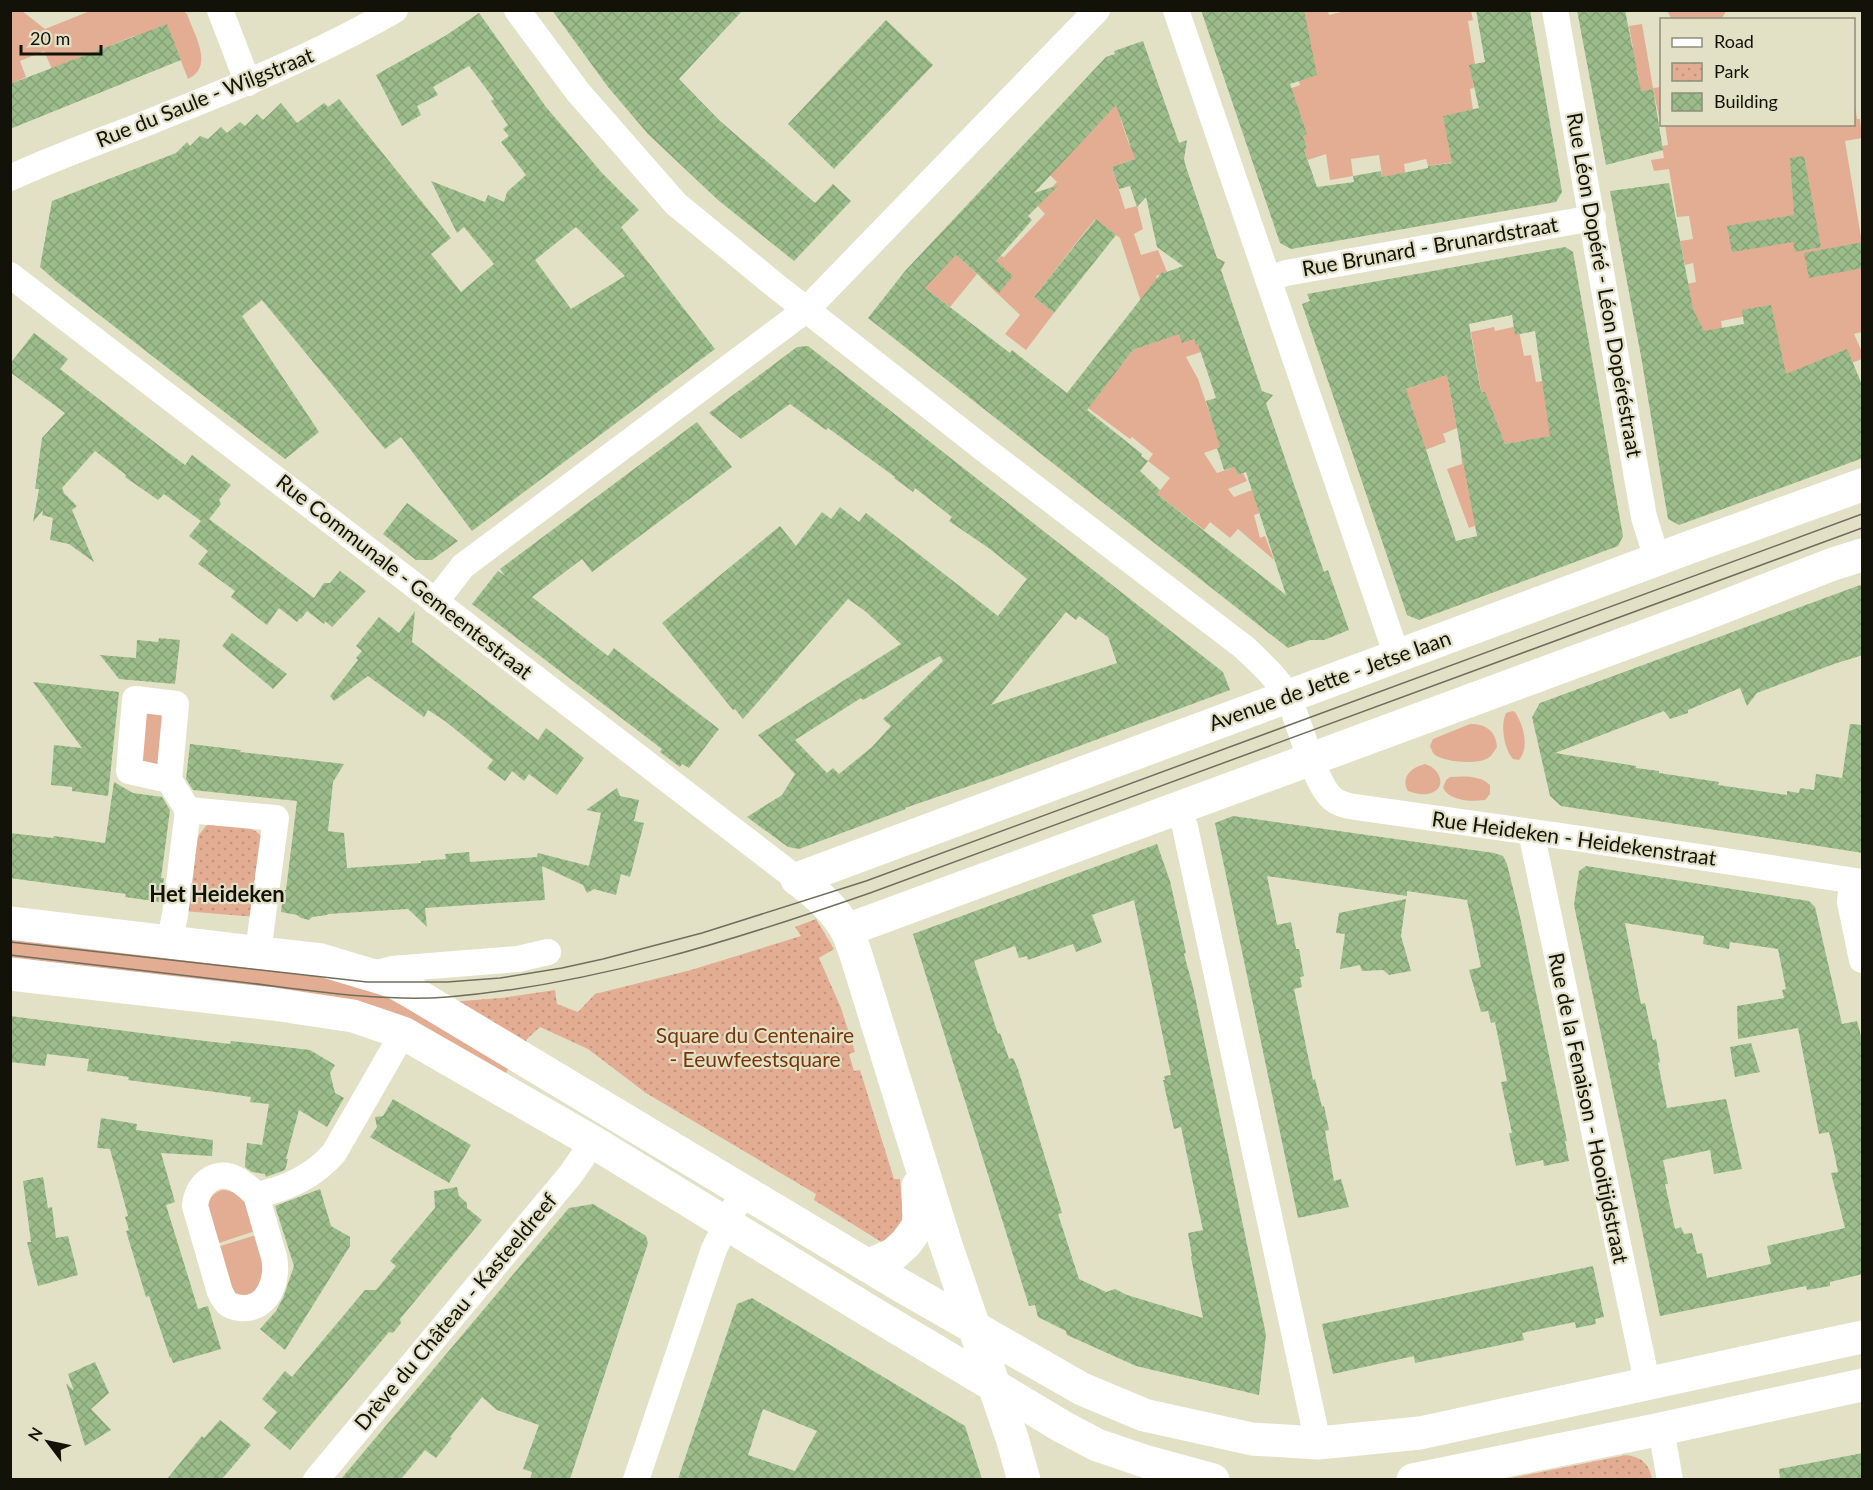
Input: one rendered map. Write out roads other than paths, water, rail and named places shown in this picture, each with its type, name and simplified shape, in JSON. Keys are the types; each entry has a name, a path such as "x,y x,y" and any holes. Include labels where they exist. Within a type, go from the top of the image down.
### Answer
{"main road":[{"name":"Avenue de Jette - Jetse laan","path":"797,879 1863,484"},
{"path":"847,930 1705,614 1833,564 1863,555"},
{"path":"797,879 820,896 847,930 918,1157 1024,1479"},
{"path":"10,923 321,960 395,982 868,1266 1082,1389 1144,1415 1252,1439 1318,1443 1420,1433 1863,1336"},
{"path":"10,974 273,1004 353,1016 403,1033 593,1142 1063,1427 1097,1445 1147,1462 1213,1479"},
{"path":"868,1266 894,1254 906,1243 919,1225 918,1157"},
{"path":"1413,1479 1863,1385"}],"street":[{"path":"220,10 248,83"},
{"name":"Rue du Saule - Wilgstraat","path":"10,178 248,83 312,54 395,10"},
{"name":"Rue Heideken - Heidekenstraat","path":"517,10 578,92 676,204 994,456 1245,648 1272,675 1288,696 1326,792 1333,800 1344,805 1857,882"},
{"path":"435,602 463,566 807,309 1097,10"},
{"path":"1176,10 1397,656"},
{"name":"Rue Léon Dopéré - Léon Dopéréstraat","path":"1555,10 1644,517 1657,559"},
{"name":"Rue Brunard - Brunardstraat","path":"1268,279 1286,273 1593,218"},
{"name":"Rue Communale - Gemeentestraat","path":"10,275 797,879"},
{"path":"169,780 188,810 175,915 169,942"},
{"path":"1178,808 1188,839 1318,1443"},
{"path":"188,810 276,818 258,952"},
{"name":"Rue de la Fenaison - Hooitijdstraat","path":"1531,832 1647,1382"},
{"path":"1857,882 1850,903 1863,960"},
{"path":"373,974 392,969 518,959 548,952"},
{"path":"256,1195 286,1188 326,1162 403,1033"},
{"name":"Drève du Château - Kasteeldreef","path":"316,1479 571,1174 593,1142"},
{"path":"219,1176 229,1176 237,1180 256,1195 274,1257 273,1286 263,1302 255,1307 231,1307 224,1302 220,1292 195,1206 196,1196 207,1180 219,1176"},
{"path":"636,1479 714,1249 743,1191"},
{"path":"1661,1429 1670,1479"}],"tram line":[{"path":"10,942 367,982 447,982 500,978 603,959 702,933 866,881 1862,514"},
{"path":"10,955 323,992 399,998 448,997 502,991 609,971 715,943 870,893 1862,528"}],"district":[{"name":"Het Heideken","path":"217,894"}],"park label":[{"name":"Square du Centenaire - Eeuwfeestsquare","path":"755,1048"}]}
